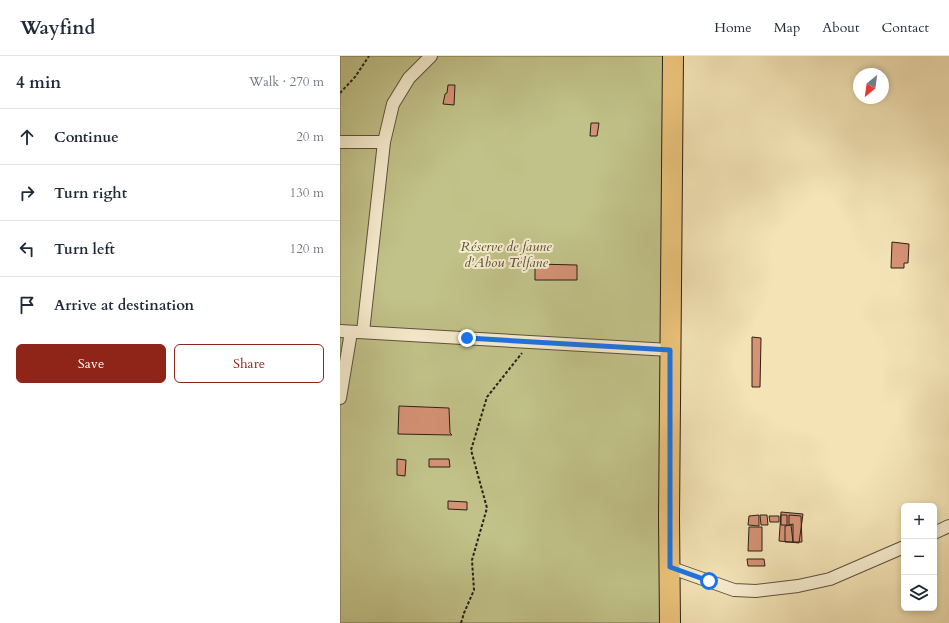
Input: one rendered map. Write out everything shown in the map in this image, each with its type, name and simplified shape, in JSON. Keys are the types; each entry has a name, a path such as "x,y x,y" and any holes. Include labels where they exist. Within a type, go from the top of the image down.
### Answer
{"main road":[{"path":"670,623 670,350 674,56"}],"street":[{"path":"364,332 384,142 393,104 409,78 431,56"},
{"path":"340,142 384,142"},
{"path":"340,398 345,331 670,350"},
{"path":"937,532 949,526"},
{"path":"670,567 734,590 756,591 798,586 830,579 901,548"}],"path":[{"path":"340,93 355,76 369,56"},
{"path":"462,623 464,613 474,590 472,560 487,508 471,450 487,396 532,342"}],"green space":[{"name":"Réserve de faune d'Abou Telfane","path":"340,56 673,56 670,623 340,623"}],"building":[{"path":"448,85 455,85 454,105 443,104"},
{"path":"591,123 599,123 597,136 590,136"},
{"path":"892,242 909,244 908,263 904,263 904,268 891,268"},
{"path":"535,264 577,265 577,280 535,280"},
{"path":"752,337 761,338 760,387 752,387"},
{"path":"399,406 449,408 450,433 452,435 398,434"},
{"path":"397,459 406,460 405,476 397,475"},
{"path":"429,459 449,459 450,467 429,467"},
{"path":"448,501 467,502 467,510 448,509"},
{"path":"781,512 803,514 799,543 779,541"},
{"path":"759,515 759,526 748,525 749,516"},
{"path":"760,515 767,515 768,525 761,525"},
{"path":"781,515 787,515 787,525 781,525"},
{"path":"789,515 801,516 802,542 793,542 793,524 789,525"},
{"path":"769,516 779,516 779,522 770,522"},
{"path":"791,525 793,542 785,542 785,526"},
{"path":"749,527 762,527 762,551 748,551"},
{"path":"747,559 764,559 765,566 748,566"}],"route":[{"path":"467,338 670,350 670,567 709,581"}]}
